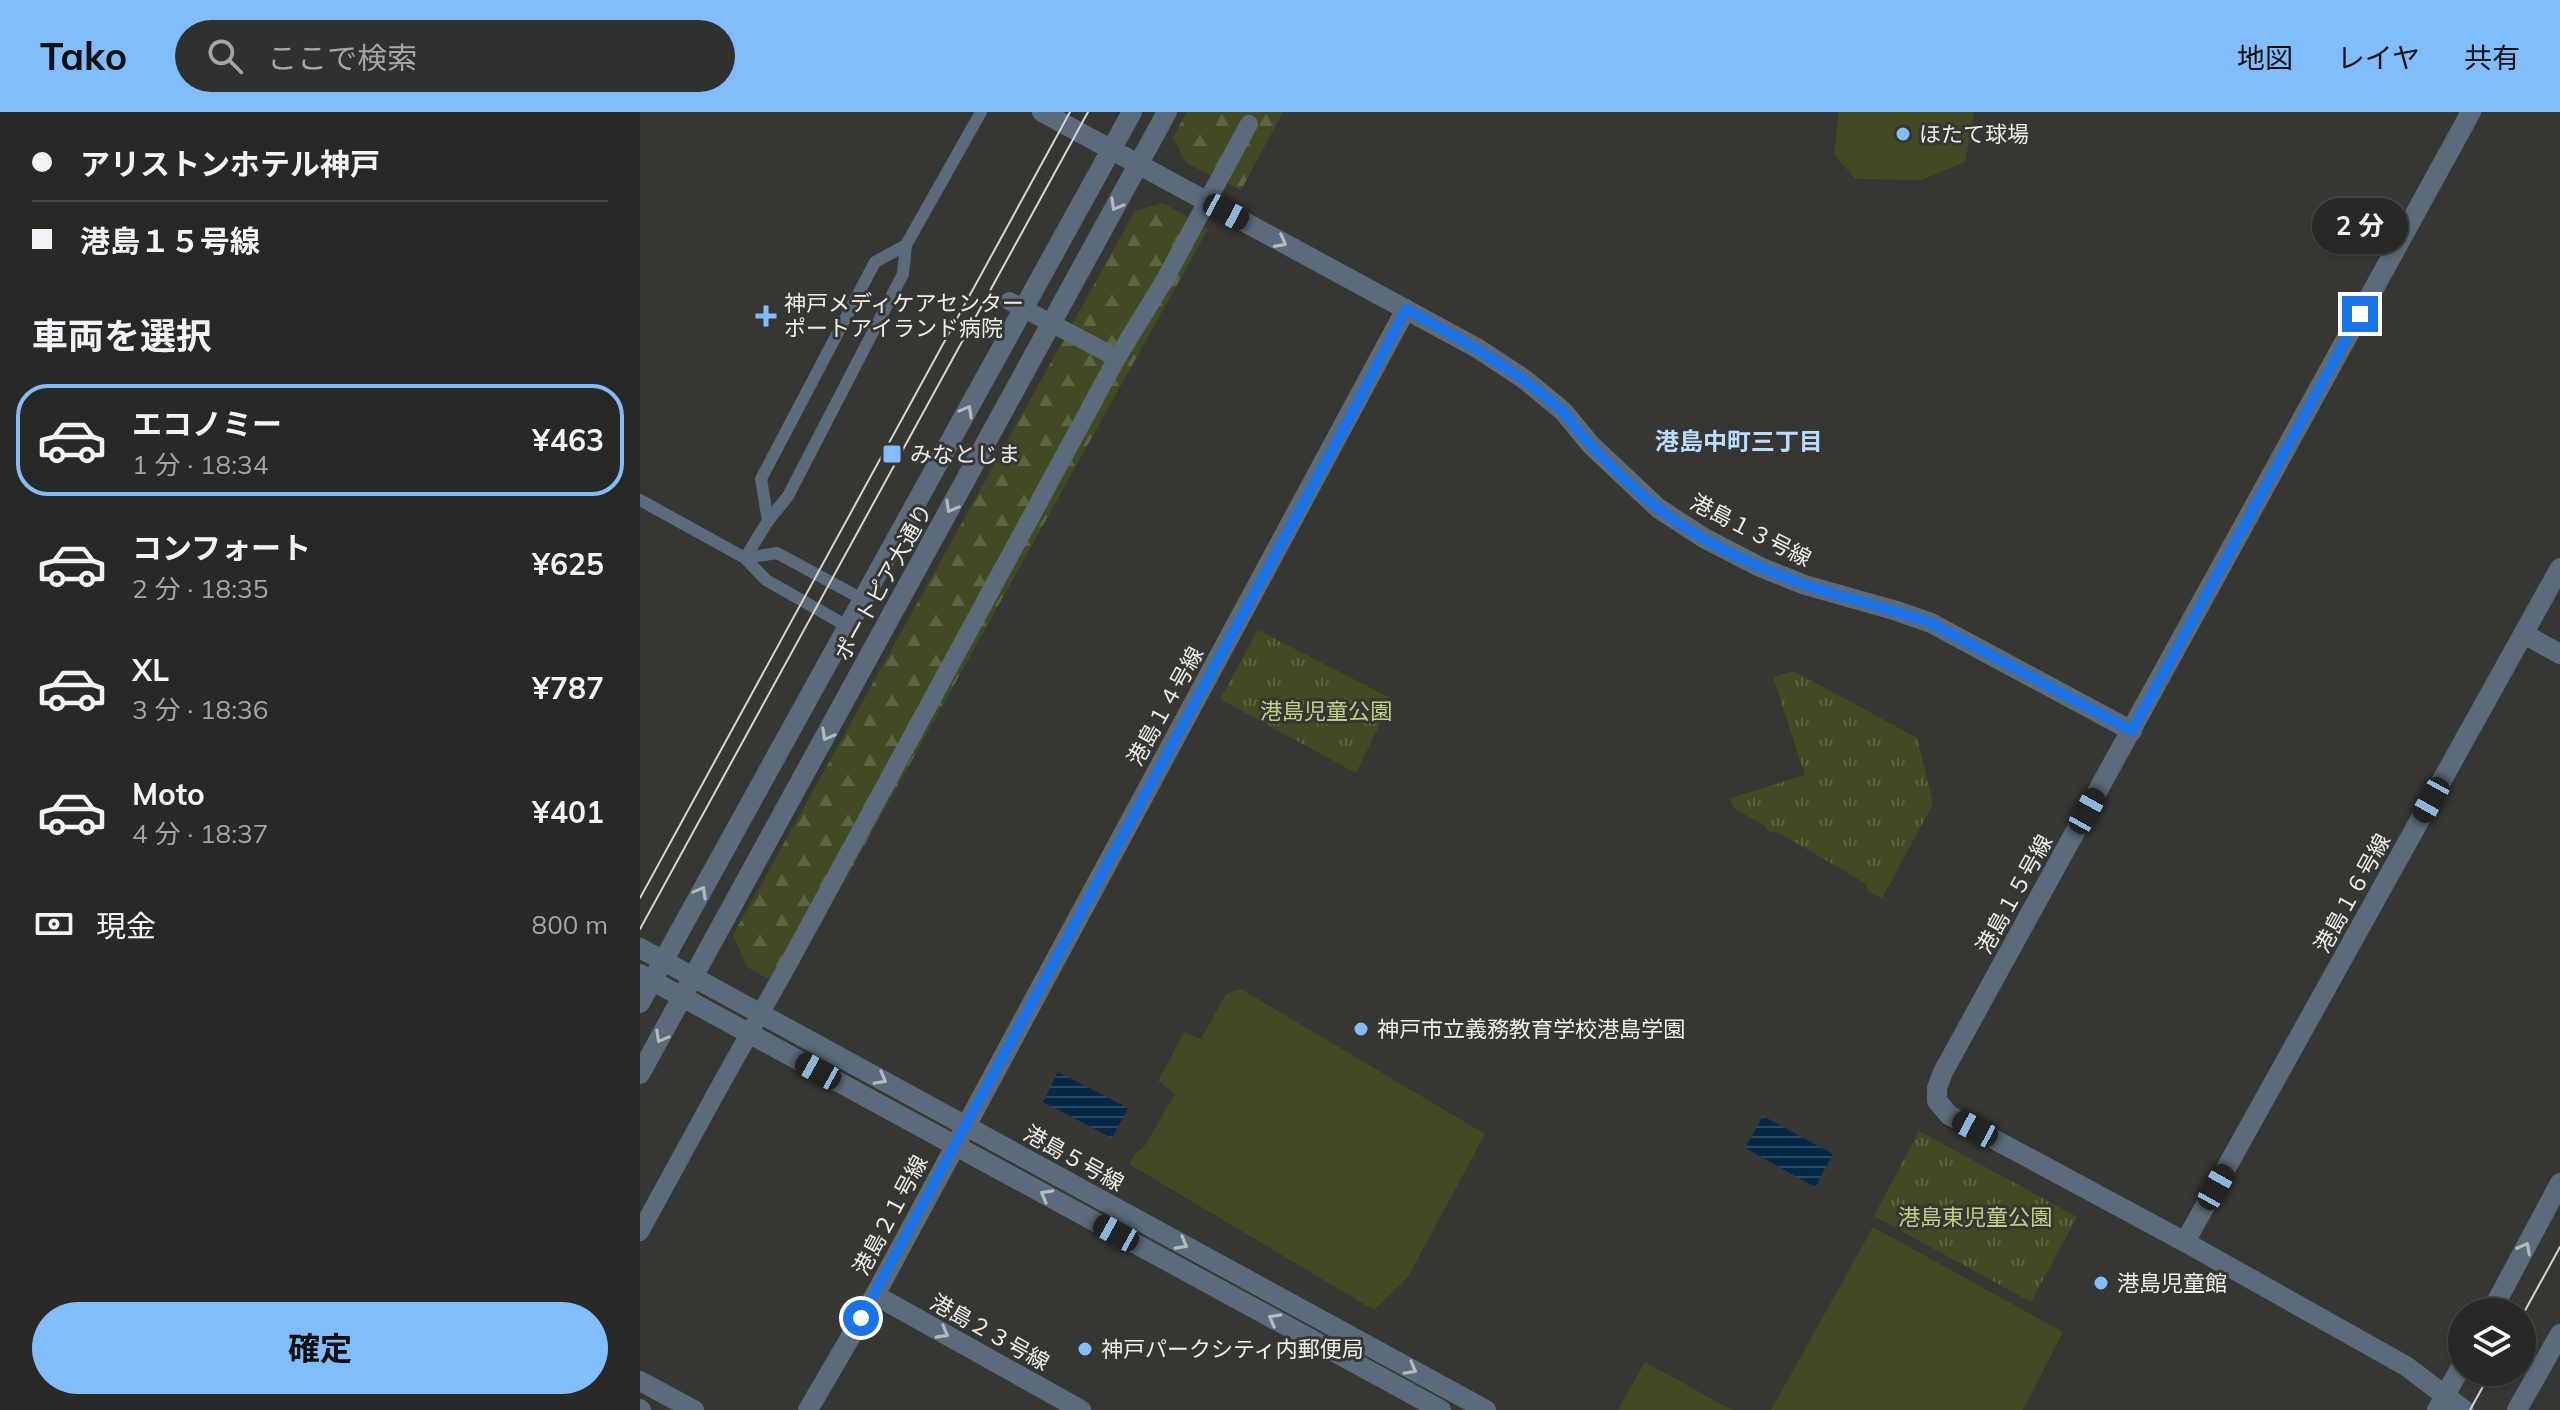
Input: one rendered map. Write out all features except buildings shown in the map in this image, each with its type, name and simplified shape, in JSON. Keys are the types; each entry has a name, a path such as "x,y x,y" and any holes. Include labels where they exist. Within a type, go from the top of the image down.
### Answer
{"street":[{"name":"港島１３号線","path":"1042,112 1477,348 1524,379 1563,411 1591,445 1658,508 1704,538 1760,567 1805,585 1931,623 2132,731"},
{"name":"ポートピア大通り","path":"640,1003 646,977 663,961 1132,112"},
{"name":"ポートピア大通り","path":"640,1074 1167,112"},
{"name":"港島１５号線","path":"2464,1410 2441,1403 2406,1366 1949,1115 1937,1101 1937,1088 1943,1072 2471,112"},
{"path":"641,1232 1117,358 1164,281 1253,118"},
{"path":"1009,301 1117,358"},
{"name":"港島１４号線","path":"964,1125 1406,309"},
{"name":"港島１６号線","path":"2185,1242 2560,568"},
{"path":"2524,634 2560,654"},
{"name":"港島５号線","path":"640,948 1486,1410"},
{"name":"港島５号線","path":"646,977 1441,1410"},
{"name":"港島２１号線","path":"808,1410 875,1295 964,1125"},
{"path":"2498,1298 2560,1183"},
{"name":"港島２３号線","path":"875,1295 1081,1410"},
{"path":"2517,1410 2560,1334"},
{"path":"640,1381 694,1410"}],"lane":[{"path":"745,558 788,496 903,274 906,245 981,112"},
{"path":"768,521 761,479 875,262 906,245"},
{"path":"640,500 745,558 766,580 847,626"},
{"path":"745,558 777,553 862,599"}],"green space":[{"path":"1187,112 1283,112 1241,190 1186,163 1173,137"},
{"name":"ほたて球場","path":"1839,112 1972,112 1965,162 1922,180 1855,179 1834,154"},
{"path":"1163,203 1208,229 785,988 747,967 733,935 1135,211"},
{"name":"港島児童公園","path":"1258,630 1392,699 1356,773 1220,699"},
{"path":"1794,671 1917,738 1933,804 1882,898 1869,892 1865,883 1781,834 1768,831 1765,826 1734,808 1730,798 1805,775 1773,677"},
{"path":"1241,989 1485,1134 1408,1277 1374,1310 1129,1164 1144,1147 1175,1094 1158,1081 1184,1032 1201,1039 1226,994"},
{"name":"港島東児童公園","path":"1919,1131 2077,1217 2031,1302 1874,1216"},
{"path":"1873,1227 2063,1332 2023,1410 1771,1410"},
{"path":"1645,1362 1732,1410 1618,1409"}],"water":[{"path":"1058,1072 1128,1108 1112,1138 1043,1102"},
{"path":"1763,1116 1833,1154 1815,1187 1745,1148"}],"tram line":[{"path":"640,898 1070,112"},
{"path":"640,929 1088,112"},
{"path":"2532,1298 2560,1247"},
{"path":"2470,1410 2483,1386"}],"place":[{"name":"ほたて球場","path":"1903,134"},
{"name":"神戸メディケアセンター ポートアイランド病院","path":"766,316"},
{"name":"みなとじま","path":"892,454"},
{"name":"神戸市立義務教育学校港島学園","path":"1361,1029"},
{"name":"港島児童館","path":"2101,1283"},
{"name":"神戸パークシティ内郵便局","path":"1085,1349"}],"district":[{"name":"港島中町三丁目","path":"1739,441"}],"route":[{"path":"861,1318 1406,309 1477,348 1524,379 1563,411 1591,445 1658,508 1704,538 1760,567 1805,585 1931,623 2132,731 2360,314"}]}
